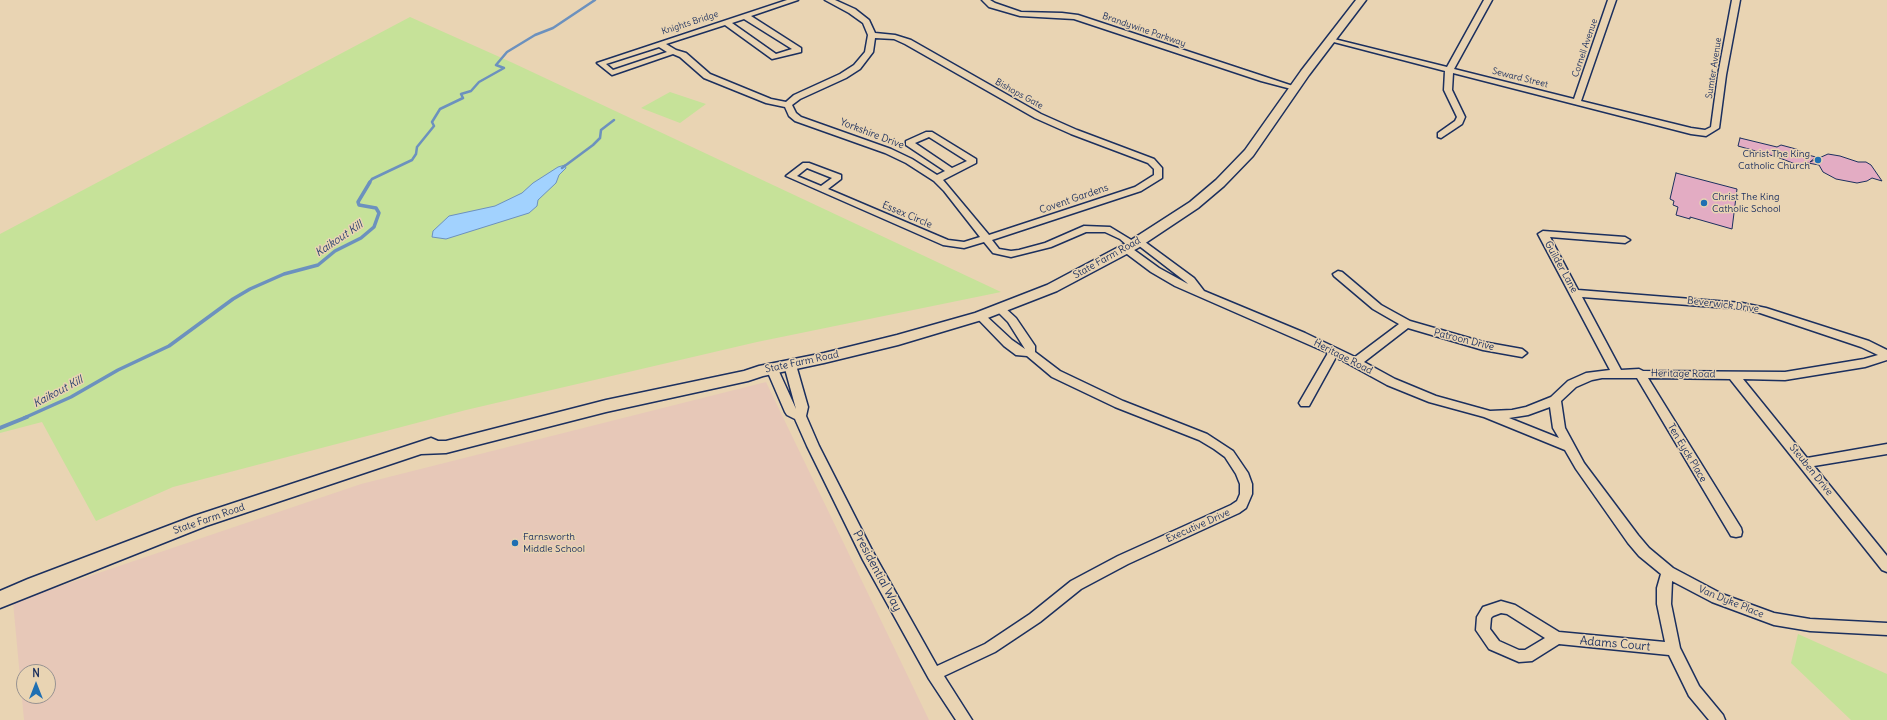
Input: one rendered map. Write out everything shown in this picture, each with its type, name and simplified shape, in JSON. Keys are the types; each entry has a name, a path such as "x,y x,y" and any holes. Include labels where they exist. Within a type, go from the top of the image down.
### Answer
{"main road":[{"name":"State Farm Road","path":"0,600 41,582 200,521 423,448 446,447 606,406 748,376 765,370 898,340 980,316 1052,288 1132,245 1194,205 1220,183 1249,154 1360,0"}],"street":[{"name":"Knights Bridge","path":"673,52 612,73 601,63 794,0"},
{"path":"673,52 683,55 707,76 769,101 788,105 797,97 857,68 869,52 872,35 870,28 861,17 829,0"},
{"name":"Brandywine Parkway","path":"986,0 992,5 1020,14 1057,14 1075,18 1296,88"},
{"path":"1441,135 1459,122 1461,117 1448,90 1449,70 1488,0"},
{"name":"Cornell Avenue","path":"1576,102 1612,0"},
{"name":"Sumter Avenue","path":"1706,133 1715,128 1722,75 1736,0"},
{"name":"Knights Bridge","path":"726,22 775,58 798,50 745,16"},
{"name":"Bishops Gate","path":"872,35 895,37 908,42 1038,116 1074,132 1151,161 1158,168"},
{"name":"Seward Street","path":"1330,40 1691,131 1706,133"},
{"name":"Knights Bridge","path":"660,44 673,52"},
{"name":"Yorkshire Drive","path":"788,105 792,114 798,119 888,151 909,161 937,179 996,251 1011,254 1019,253 1048,245 1084,229 1099,228 1114,232 1132,245"},
{"path":"937,179 952,172 972,161 929,134 909,143 952,172"},
{"name":"Covent Gardens","path":"986,240 1138,189 1159,176 1158,168"},
{"name":"Essex Circle","path":"822,190 946,243 964,245 986,240"},
{"name":"Guilder Lane","path":"1617,373 1576,293 1543,234 1625,240"},
{"name":"Heritage Road","path":"1132,245 1154,270 1179,284 1302,336 1356,362 1391,382 1433,399 1487,414 1569,447"},
{"name":"Heritage Road","path":"1132,245 1190,280 1200,292"},
{"name":"Patroon Drive","path":"1338,274 1377,307 1406,324 1483,346 1522,353"},
{"name":"Beverwick Drive","path":"1576,293 1706,302 1762,310 1864,344 1887,356"},
{"name":"Executive Drive","path":"1000,309 1012,320 1030,346 1030,353"},
{"name":"Executive Drive","path":"934,674 990,648 1035,618 1076,585 1123,560 1235,509 1245,498 1246,484 1242,473 1229,454 1218,446 1203,436 1120,404 1056,374 1030,353 1020,352 1008,343 980,316"},
{"path":"1356,362 1406,324"},
{"path":"1305,402 1334,352"},
{"name":"Heritage Road","path":"1487,414 1512,414 1528,412 1555,400 1572,384 1590,376 1617,373 1639,373 1785,376 1865,363 1887,356"},
{"name":"Presidential Way","path":"790,365 802,407 800,416 816,453 868,556 934,674 965,720"},
{"name":"Presidential Way","path":"765,370 791,412 800,416"},
{"name":"Ten Eyck Place","path":"1639,373 1736,532"},
{"name":"Steuben Drive","path":"1733,376 1887,566"},
{"name":"Van Dyke Place","path":"1555,400 1559,428 1569,447 1633,539 1644,552 1668,572 1716,598 1774,619 1810,625 1887,629"},
{"path":"1805,463 1887,449"},
{"path":"1668,572 1664,588 1664,604 1673,649 1694,691 1718,720"},
{"name":"Adams Court","path":"1557,638 1527,656 1519,656 1494,645 1483,630 1484,617 1488,612 1501,608 1510,609 1557,638 1673,649"}],"shaded area":[{"name":"Farnsworth Middle School","path":"766,382 929,720 24,720 23,704 56,704 56,664 19,664 13,602 361,484"}],"green space":[{"path":"410,17 513,63 1001,292 757,342 466,410 173,487 96,521 42,422 0,433 0,234"},
{"path":"670,92 706,104 680,123 641,108"},
{"path":"1798,634 1887,674 1887,720 1851,720 1791,663"}],"water":[{"path":"565,165 566,168 559,175 556,183 538,200 537,206 529,213 446,239 432,237 433,231 449,216 495,206 522,193 533,183 558,167"}],"building":[{"name":"Christ The King Catholic Church","path":"1740,138 1777,147 1781,145 1816,157 1810,162 1828,154 1858,162 1866,162 1871,165 1882,181 1872,178 1867,181 1857,183 1836,179 1823,172 1819,165 1808,163 1798,165 1777,157 1738,146"},
{"name":"Christ The King Catholic School","path":"1676,173 1737,189 1732,229 1690,217 1690,219 1676,215 1678,207 1673,205 1674,201 1670,199"}],"waterway":[{"name":"Kaikout Kill","path":"369,183 372,179 412,160 416,154 417,147 434,126 432,122 440,109 463,98 461,94 471,91 479,82 504,68 496,65 507,52 535,35 553,28 595,0"},
{"path":"562,168 593,145 600,138 601,130 614,120"},
{"name":"Kaikout Kill","path":"24,418 71,397 118,370 169,346 233,299 250,289 284,274 318,265 335,251 361,238 374,227 379,213 376,208 359,205 358,202 370,182"},
{"name":"Kaikout Kill","path":"0,428 27,417"}],"place":[{"name":"Christ The King Catholic Church","path":"1818,160"},
{"name":"Christ The King Catholic School","path":"1704,203"},
{"name":"Farnsworth Middle School","path":"515,543"}]}
